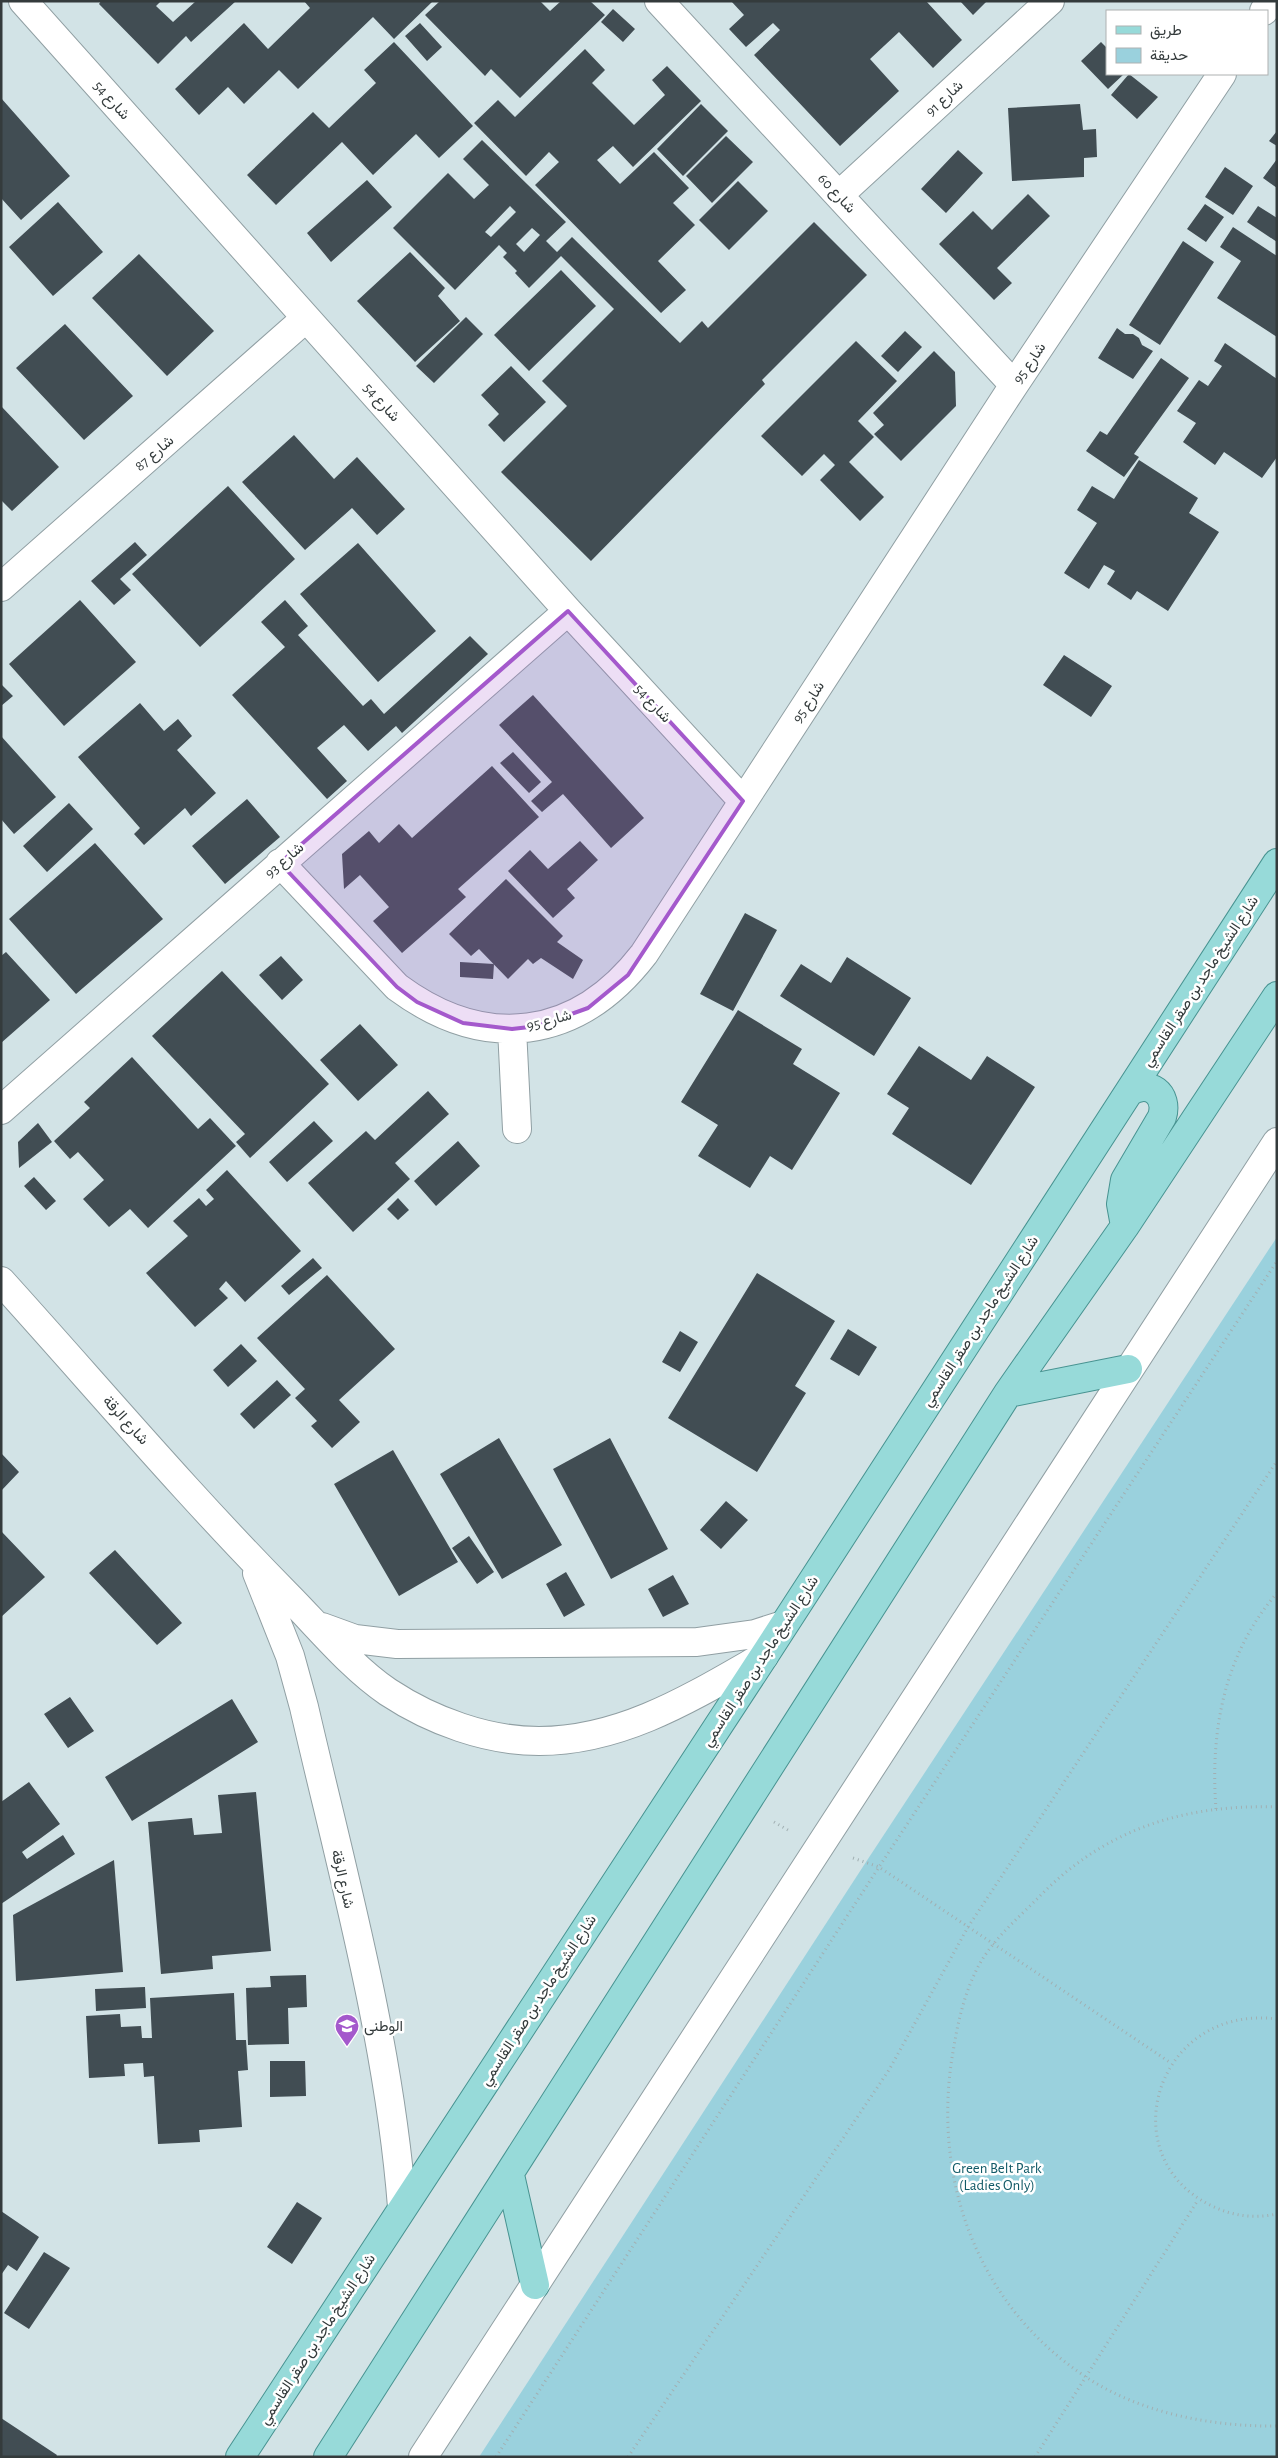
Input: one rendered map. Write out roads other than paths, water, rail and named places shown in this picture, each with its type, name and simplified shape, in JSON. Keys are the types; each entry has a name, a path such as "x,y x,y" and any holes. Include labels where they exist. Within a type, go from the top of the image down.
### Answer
{"main road":[{"name":"شارع الشيخ ماجد بن صقر القاسمي","path":"240,2457 764,1656 1277,863"},
{"path":"328,2457 1008,1393 1125,1226 1277,996"},
{"path":"1125,1226 1121,1204 1126,1180 1162,1117 1165,1108 1159,1093 1153,1088 1144,1086 1129,1092"},
{"path":"1008,1393 1128,1369"},
{"path":"510,2175 535,2285"}],"street":[{"name":"شارع 54","path":"23,1 568,611 743,801"},
{"name":"شارع 60","path":"659,1 1014,385"},
{"name":"شارع 91","path":"839,196 1050,1"},
{"name":"شارع 95","path":"280,864 397,987 417,1002 463,1023 512,1028 538,1026 564,1019 588,1008 609,993 628,975 1014,385 1221,75"},
{"name":"شارع 87","path":"1,587 306,318"},
{"name":"شارع 93","path":"1,1110 568,611"},
{"path":"512,1028 517,1129"},
{"path":"423,2457 1277,1142"},
{"name":"شارع الرقة","path":"1,1281 251,1558 363,1672 388,1692 416,1708 476,1732 507,1738 539,1741 574,1738 611,1731 657,1715 685,1702 764,1656"},
{"name":"شارع الرقة","path":"251,1558 281,1631 304,1707 378,2033 394,2120 402,2207"},
{"path":"316,1624 356,1639 396,1644 697,1642 755,1634 783,1625"}],"place":[{"name":"الوطنی","path":"347,2047"}],"park label":[{"name":"Green Belt Park (Ladies Only)","path":"997,2176"}]}
